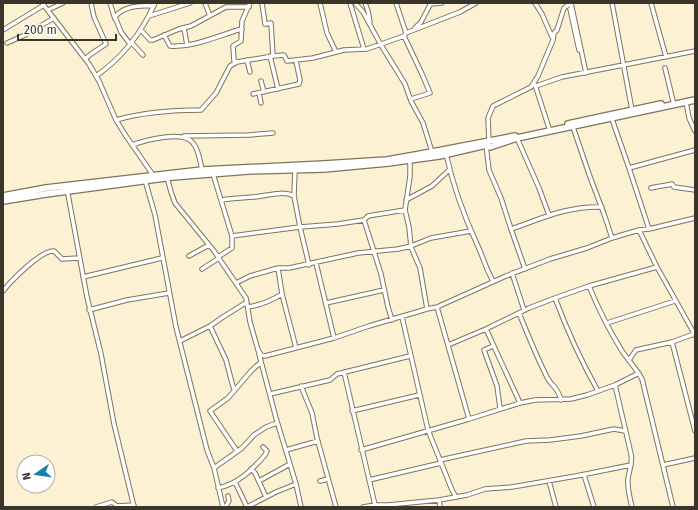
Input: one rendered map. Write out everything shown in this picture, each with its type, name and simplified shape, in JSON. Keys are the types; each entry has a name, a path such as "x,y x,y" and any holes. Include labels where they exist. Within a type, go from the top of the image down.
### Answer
{"main road":[{"path":"3,201 67,188 153,175 202,170 387,160 473,143 488,145 549,128 695,97"},
{"path":"3,196 167,177 351,167 410,160 446,154 695,100"}],"street":[{"path":"48,10 63,3"},
{"path":"85,59 106,44 94,17 92,3"},
{"path":"110,3 115,20 121,32 142,55"},
{"path":"149,16 190,3"},
{"path":"206,3 210,16"},
{"path":"262,3 265,24 271,23 272,56 278,89"},
{"path":"320,3 327,33 336,52"},
{"path":"350,3 364,49"},
{"path":"355,3 363,12 402,79 410,100 423,123 432,152"},
{"path":"365,3 370,25"},
{"path":"396,3 405,35 430,93 410,100"},
{"path":"116,120 135,114 172,110 200,110 216,93 230,66 237,62 284,54 288,61 296,61 344,50 364,49 381,45 405,35 414,29 421,22 431,4 442,3"},
{"path":"414,29 427,26 460,12 476,3"},
{"path":"535,3 550,30 553,40"},
{"path":"612,3 632,110"},
{"path":"651,3 666,57"},
{"path":"3,30 43,4 85,59 96,76 116,120 153,175"},
{"path":"96,76 106,69 131,43 141,30 154,4 141,4 124,10 117,15 115,20"},
{"path":"549,128 534,86 553,40 554,33 557,30 564,8 570,4 586,73"},
{"path":"141,30 150,40 153,40 191,26 227,5 250,5 242,21 241,41 233,46 234,61 237,62"},
{"path":"7,43 25,35 54,18"},
{"path":"184,28 187,45"},
{"path":"164,35 170,46 178,47 242,29"},
{"path":"525,269 501,198 488,170 488,118 493,106 534,86 562,77 695,51"},
{"path":"247,60 250,72"},
{"path":"253,94 299,84 300,80 296,61"},
{"path":"665,68 673,102"},
{"path":"261,81 261,104"},
{"path":"686,102 695,131"},
{"path":"612,119 649,230"},
{"path":"573,126 612,238"},
{"path":"132,145 164,138 184,136 273,133"},
{"path":"184,136 193,142 198,150 202,170"},
{"path":"517,138 540,188 549,215"},
{"path":"629,168 695,150"},
{"path":"446,154 471,231 488,273 493,281"},
{"path":"410,160 410,176 405,210 411,246 413,254 419,265 427,309"},
{"path":"295,170 294,196 309,265"},
{"path":"406,200 432,186 450,170"},
{"path":"202,269 232,248 232,236 214,174"},
{"path":"167,177 170,192 175,203 219,258 247,302 250,322 277,422 296,484 301,507"},
{"path":"145,180 155,215 162,258 180,341 223,507 226,506 229,501 228,496"},
{"path":"652,188 672,184 674,187 695,190"},
{"path":"67,188 89,310 101,354 114,424 134,506 117,506 112,502 96,507"},
{"path":"222,200 279,193 294,196"},
{"path":"511,230 549,215 580,207 602,207"},
{"path":"232,236 364,220 368,216 405,210"},
{"path":"259,353 265,356 272,355 334,338 369,326 402,318 437,307 512,273 612,238 639,230 649,230 695,218"},
{"path":"364,220 392,320"},
{"path":"629,360 636,350 695,335 675,301 639,230"},
{"path":"236,283 250,276 278,268 284,269 309,265 358,253 411,246 431,238 471,231"},
{"path":"189,256 209,245"},
{"path":"3,291 14,278 47,252 54,251 62,259 79,258"},
{"path":"83,277 162,258"},
{"path":"316,263 334,338"},
{"path":"448,345 486,329 524,310 555,298 589,286 657,267"},
{"path":"278,268 282,294 296,348"},
{"path":"512,273 524,310"},
{"path":"589,286 623,352 642,379 673,507"},
{"path":"326,303 384,290"},
{"path":"89,310 127,300 169,293"},
{"path":"248,307 272,301 282,294"},
{"path":"555,298 585,369 598,390"},
{"path":"607,323 675,301"},
{"path":"180,341 210,326 247,302"},
{"path":"437,307 469,419"},
{"path":"519,313 548,378 556,388 561,400"},
{"path":"402,318 428,430 456,497"},
{"path":"210,326 226,360 234,389"},
{"path":"486,329 520,403"},
{"path":"672,342 695,431"},
{"path":"494,346 484,350 497,386 500,408"},
{"path":"270,394 330,380 337,374 410,356"},
{"path":"237,451 210,411 228,398 234,389 261,362"},
{"path":"344,372 375,505"},
{"path":"361,450 520,403 535,400 571,399 615,384 639,373"},
{"path":"615,384 624,420 625,431 632,454 628,478 628,487 632,507"},
{"path":"301,386 312,413 336,507"},
{"path":"352,411 419,395"},
{"path":"214,468 242,448 254,435 277,422"},
{"path":"369,480 526,441 581,436 614,429 625,431"},
{"path":"286,450 318,441"},
{"path":"218,488 244,477 266,454 263,447"},
{"path":"664,465 695,458"},
{"path":"259,482 290,464"},
{"path":"364,507 439,500 467,495 485,489 549,481 631,465"},
{"path":"251,469 255,473 266,497"},
{"path":"584,475 594,507"},
{"path":"320,481 328,479"},
{"path":"549,481 556,507"},
{"path":"235,482 248,507 266,497 296,484"},
{"path":"439,500 440,507"}]}
